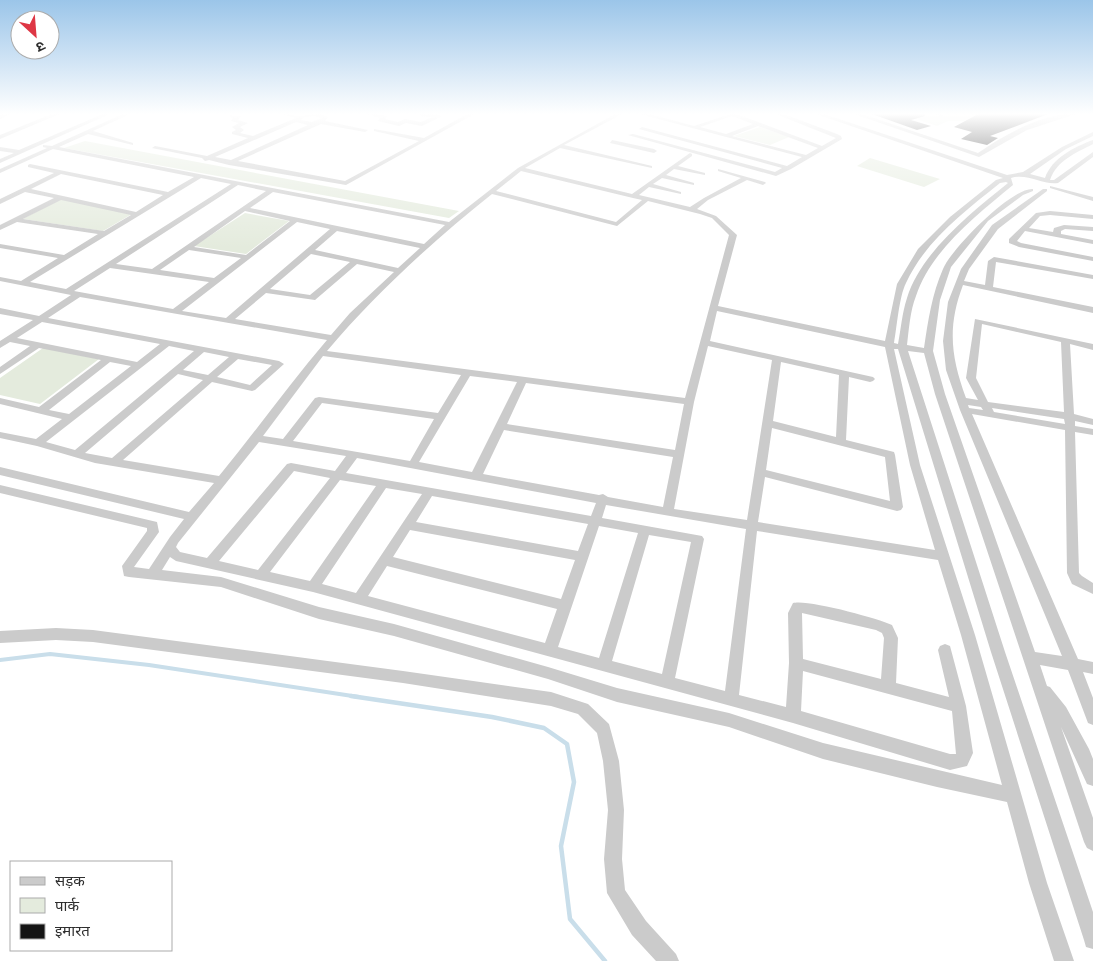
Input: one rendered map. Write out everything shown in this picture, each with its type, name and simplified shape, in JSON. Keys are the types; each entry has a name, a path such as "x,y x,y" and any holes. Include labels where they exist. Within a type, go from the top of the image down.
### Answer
{"street":[{"path":"0,166 19,158"},
{"path":"0,171 30,158"},
{"path":"22,170 48,158"},
{"path":"108,158 450,224"},
{"path":"199,158 346,183 392,158"},
{"path":"229,163 240,158"},
{"path":"152,575 192,516 256,438 332,338 450,224 520,169 539,158"},
{"path":"608,158 650,167"},
{"path":"634,164 643,158"},
{"path":"633,196 673,167 689,158"},
{"path":"713,158 774,174 807,158"},
{"path":"753,158 789,168"},
{"path":"948,158 1010,179"},
{"path":"951,158 1010,179 1031,190"},
{"path":"1049,158 1025,174 1010,179 928,262 912,296 895,345 915,465 1064,961"},
{"path":"1065,158 1058,162 1050,171 1049,185 1001,223 965,269 952,302 947,341 951,370 964,406 1073,665 1093,718"},
{"path":"1087,158 1056,182 1021,194 986,220 947,267 936,300 928,351 940,394 1093,842"},
{"path":"1084,160 1093,162"},
{"path":"30,166 170,195"},
{"path":"673,167 703,174"},
{"path":"520,169 692,209 714,216 733,234 689,402 668,512"},
{"path":"720,170 763,183"},
{"path":"0,202 61,172"},
{"path":"706,199 732,174"},
{"path":"1025,174 1049,185 1093,199"},
{"path":"23,283 201,175"},
{"path":"660,176 692,184"},
{"path":"692,209 706,199 746,178"},
{"path":"68,291 238,182"},
{"path":"648,185 679,193"},
{"path":"153,272 273,189"},
{"path":"25,190 137,214"},
{"path":"491,192 617,224 647,199"},
{"path":"0,228 60,197"},
{"path":"244,210 426,247"},
{"path":"1093,217 1038,214 1012,241 1014,243 1093,259"},
{"path":"16,220 104,234"},
{"path":"175,312 296,220"},
{"path":"1001,223 1093,242"},
{"path":"1057,235 1057,230 1064,227 1093,229"},
{"path":"229,320 335,229"},
{"path":"0,246 65,257"},
{"path":"188,248 246,257"},
{"path":"309,251 400,271"},
{"path":"989,288 992,261 994,259 1093,277"},
{"path":"262,290 312,298 356,261"},
{"path":"108,265 215,281"},
{"path":"0,279 175,312 332,338"},
{"path":"960,282 1093,310"},
{"path":"4,342 80,293"},
{"path":"714,308 928,351"},
{"path":"1,313 279,364 252,388 176,371"},
{"path":"990,414 971,378 978,321 1093,347"},
{"path":"1065,341 1073,573 1077,580 1093,589"},
{"path":"4,342 37,344 139,365"},
{"path":"38,443 168,343"},
{"path":"704,343 870,379"},
{"path":"0,370 37,344"},
{"path":"895,345 1093,940"},
{"path":"76,454 202,349"},
{"path":"320,353 689,402"},
{"path":"114,462 236,356"},
{"path":"41,411 108,359"},
{"path":"731,699 752,525 777,360"},
{"path":"413,464 467,373"},
{"path":"841,442 844,374"},
{"path":"476,476 523,380"},
{"path":"286,442 319,400 441,417"},
{"path":"0,401 71,418"},
{"path":"964,406 984,404 1069,421 1093,432"},
{"path":"964,406 990,414 1093,422"},
{"path":"760,472 897,507 890,455 767,423"},
{"path":"501,426 679,454"},
{"path":"0,436 38,443 114,462 222,480"},
{"path":"256,438 603,498 668,512 943,556"},
{"path":"260,575 354,454"},
{"path":"209,564 291,467 698,539 666,682"},
{"path":"0,472 192,516"},
{"path":"313,587 383,484"},
{"path":"0,489 152,525 153,532 128,566 129,572 221,582 319,613 394,630 548,673 617,695 729,720 823,751 937,779 1013,794"},
{"path":"359,599 429,492"},
{"path":"550,651 603,498"},
{"path":"407,525 582,557"},
{"path":"604,665 645,529"},
{"path":"170,548 176,556 359,599 793,716 950,762 961,761 965,753 959,706 946,650"},
{"path":"384,560 565,606"},
{"path":"793,716 796,664 795,613 798,607 879,625 887,629 891,638 888,688"},
{"path":"0,637 56,634 93,636 551,699 582,709 604,729 611,761 616,810 614,859 616,893 639,928 669,961"},
{"path":"1030,657 1093,668"},
{"path":"796,664 959,706"},
{"path":"1040,686 1061,710 1080,745 1093,778"}],"green space":[{"path":"118,158 175,158 459,211 449,218"},
{"path":"870,158 940,179 924,187 857,166"},
{"path":"60,199 132,214 103,231 23,219"},
{"path":"245,213 289,221 246,254 194,246"},
{"path":"43,348 99,359 40,404 0,395 0,378"}],"waterway":[{"path":"0,660 50,654 149,665 359,697"},
{"path":"351,696 492,717 544,728 567,744 574,782 561,846 570,919 605,961"}]}
